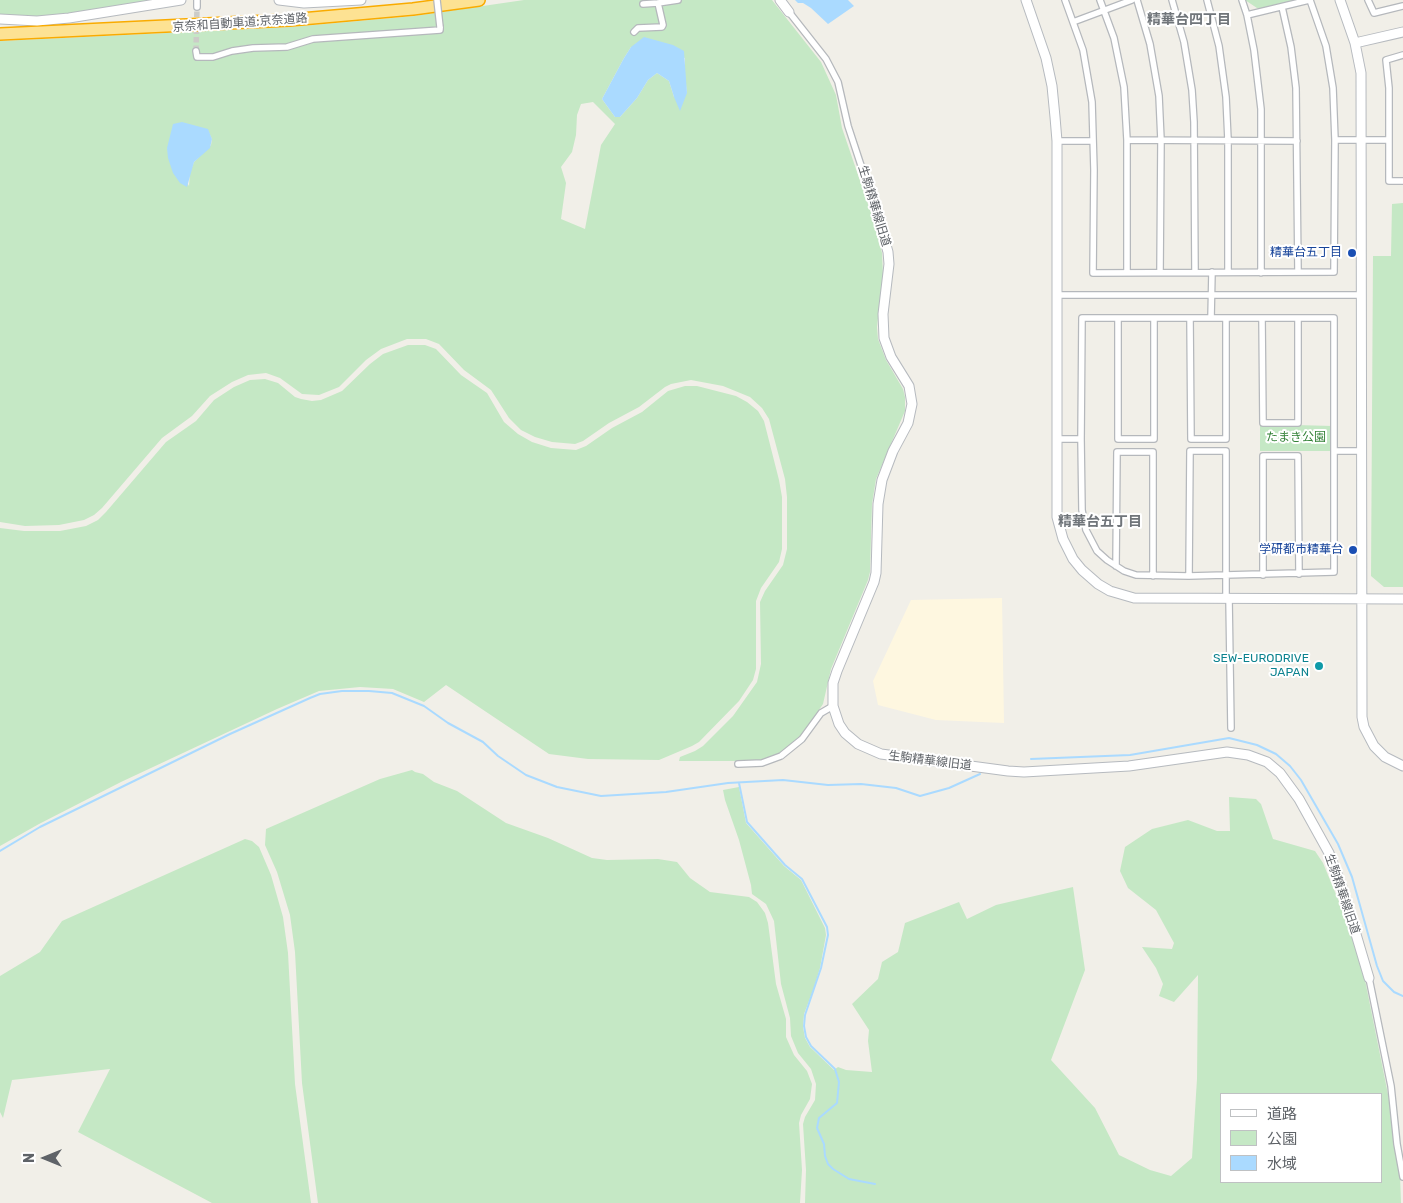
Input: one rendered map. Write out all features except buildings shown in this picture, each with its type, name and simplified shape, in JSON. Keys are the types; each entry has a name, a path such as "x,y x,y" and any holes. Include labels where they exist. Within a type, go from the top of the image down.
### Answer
{"highway":[{"name":"京奈和自動車道;京奈道路","path":"0,30 279,17 358,10 429,0"},
{"name":"京奈和自動車道;京奈道路","path":"0,34 210,25 299,19 413,9 479,0"}],"street":[{"path":"0,19 37,21 69,18 181,0"},
{"path":"197,0 197,7"},
{"path":"278,0 304,3 361,0"},
{"path":"196,51 197,57 213,57 232,51 253,48 287,47 313,39 440,30 436,0"},
{"path":"643,4 678,0"},
{"name":"生駒精華線旧道","path":"780,0 826,59 838,82 848,126 888,252 889,276 883,314 884,338 891,357 909,386 911,396 911,412 882,480 878,504 876,573 869,596 837,671 834,683 833,706 839,724 845,733 858,744 874,752 891,756 1008,771 1024,772 1129,766 1227,752 1248,755 1267,762 1280,773 1299,799 1329,853 1342,887 1369,978 1391,1086 1397,1144 1403,1177"},
{"path":"1026,0 1049,72 1054,101 1057,141 1058,525 1069,554 1086,575 1110,591 1134,598 1403,599"},
{"path":"1065,0 1087,68 1092,102 1094,170 1093,273 1334,272 1334,140 1331,71 1322,34 1310,0 1247,15"},
{"path":"1100,0 1114,38 1126,105 1127,272"},
{"path":"1073,22 1132,0"},
{"path":"1137,0 1154,60 1159,96 1161,140 1160,272"},
{"path":"1172,0 1189,66 1193,106 1195,272"},
{"path":"1207,0 1222,61 1226,97 1228,140 1228,272"},
{"path":"1242,0 1247,15 1258,81 1261,140 1261,273"},
{"path":"1340,0 1356,43 1361,72 1362,717 1364,727 1374,746 1380,752 1403,766"},
{"path":"1368,0 1374,13 1403,6"},
{"path":"634,32 638,28 662,27 658,3"},
{"path":"1282,7 1294,67 1298,140 1298,272"},
{"path":"1356,43 1403,32"},
{"path":"1403,55 1386,60 1389,88 1389,181 1403,181"},
{"path":"1127,140 1298,140"},
{"path":"1334,140 1389,140"},
{"path":"1057,141 1093,141"},
{"path":"1212,272 1212,318"},
{"path":"1057,295 1360,295"},
{"path":"1082,318 1212,318 1334,318 1334,572 1226,576 1136,575 1124,571 1107,560 1097,551 1086,530 1082,510 1082,318"},
{"path":"1118,318 1118,439 1154,439 1154,318"},
{"path":"1190,318 1191,439 1226,439"},
{"path":"1226,318 1226,576 1231,728"},
{"path":"1262,318 1263,423 1298,423 1298,318"},
{"path":"1057,439 1081,439"},
{"path":"1189,576 1190,451 1226,451"},
{"path":"1334,451 1361,451"},
{"path":"1116,566 1117,452 1153,452 1153,576"},
{"path":"1262,575 1263,456 1298,456 1299,574"},
{"path":"738,764 762,763 781,756 802,739 821,712 833,706"}],"shaded area":[{"path":"1002,598 1004,723 936,720 878,705 873,681 911,600"}],"green space":[{"path":"0,0 159,0 37,18 0,16"},
{"path":"524,0 772,0 821,62 836,95 842,128 871,213 882,253 883,275 877,327 878,339 886,360 903,389 905,411 876,479 872,504 870,572 868,580 831,669 823,704 799,739 787,749 770,758 755,761 679,761 680,757 703,746 733,716 757,682 761,664 760,602 765,591 783,565 787,549 785,479 769,419 762,408 750,397 723,386 691,380 671,384 639,407 609,423 583,441 575,444 552,442 521,430 509,418 491,390 464,370 439,344 426,339 407,339 381,349 366,360 339,387 319,395 302,394 280,378 266,373 248,375 232,382 210,396 192,416 162,438 102,508 84,520 59,525 25,526 0,522 0,41 291,27 414,16","holes":["631,47 685,58 687,93 674,97 669,81 657,73 648,80 637,98 620,117 615,117 602,99","593,102 615,124 601,145 585,229 561,219 566,183 561,167 572,152 576,135 577,115 581,104","207,129 212,139 211,145 194,162 190,172 189,186 167,148"]},
{"path":"1245,0 1298,0 1260,10"},
{"path":"1403,203 1403,587 1384,587 1371,576 1373,256 1391,256 1392,204"},
{"path":"408,345 425,345 436,349 461,375 487,393 504,422 518,434 532,442 551,448 576,450 586,446 612,428 642,412 668,391 685,386 697,386 736,396 758,411 764,421 782,497 782,549 779,562 761,588 756,601 756,669 753,680 739,701 699,742 659,760 588,759 549,754 446,685 424,702 393,689 360,687 319,691 121,782 0,846 0,528 24,531 60,531 86,526 98,520 106,512 166,442 196,421 214,400 234,387 250,380 265,379 278,383 295,397 312,401 321,400 342,391 383,354"},
{"name":"たまき公園","path":"1260,424 1332,426 1332,451 1260,451"},
{"path":"412,770 423,774 434,782 457,791 506,823 548,838 592,858 607,860 658,859 677,862 690,878 710,892 749,897 757,902 765,913 768,923 776,984 786,1019 786,1037 794,1055 807,1071 812,1084 810,1099 801,1115 799,1123 802,1170 800,1203 318,1203 302,1083 295,952 290,915 277,872 265,845 266,829 380,779"},
{"path":"739,787 746,823 784,866 801,880 825,928 826,935 820,968 804,1014 803,1027 805,1038 810,1047 834,1070 838,1067 846,1070 872,1072 868,1041 869,1030 852,1004 878,979 882,962 898,952 905,923 959,902 967,919 996,905 1073,887 1085,970 1051,1060 1095,1108 1119,1155 1150,1170 1171,1176 1192,1158 1197,1079 1198,975 1174,1002 1159,996 1163,984 1156,968 1142,947 1172,949 1174,943 1156,910 1128,888 1120,871 1125,847 1152,829 1188,820 1217,831 1230,831 1229,797 1256,799 1261,804 1273,839 1315,851 1323,863 1342,909 1363,970 1399,1149 1401,1203 805,1203 806,1170 803,1124 815,1100 816,1084 811,1069 798,1053 791,1036 790,1018 781,984 774,921 766,904 752,894 739,840 723,790"},
{"path":"245,839 252,841 259,847 271,875 283,917 288,953 295,1084 311,1203 212,1203 78,1132 110,1069 12,1080 3,1118 0,1112 0,976 40,952 62,921"}],"water":[{"path":"795,0 848,0 854,6 828,24 811,8"},
{"path":"644,37 673,45 684,51 687,93 680,111 669,81 657,73 648,80 637,98 620,117 615,117 602,99 631,47"},
{"path":"182,122 208,129 212,139 210,148 194,162 187,187 180,183 173,173 167,148 173,124"}],"waterway":[{"path":"0,851 40,827 230,734 320,694 342,691 392,693 424,706 448,723 483,742 498,756 526,775 557,787 601,796 666,792 728,783 783,780 828,785 861,784 896,788 920,796 949,788 980,774"},
{"path":"1031,759 1130,755 1229,738 1257,745 1276,754 1290,766 1301,780 1338,844 1352,877 1383,981 1394,992 1403,996"},
{"path":"739,783 747,822 785,865 802,879 827,927 828,935 821,968 805,1015 804,1026 806,1037 811,1046 835,1069 839,1082 837,1103 819,1118 817,1128 824,1144 825,1156 828,1164 833,1169 849,1179 875,1184"}],"tunnel":[{"path":"196,51 197,7"}],"place":[{"name":"精華台五丁目","path":"1352,253"},
{"name":"学研都市精華台","path":"1353,550"},
{"name":"SEW-EURODRIVE JAPAN","path":"1319,666"}],"district":[{"name":"精華台四丁目","path":"1189,20"},
{"name":"精華台五丁目","path":"1100,522"}]}
